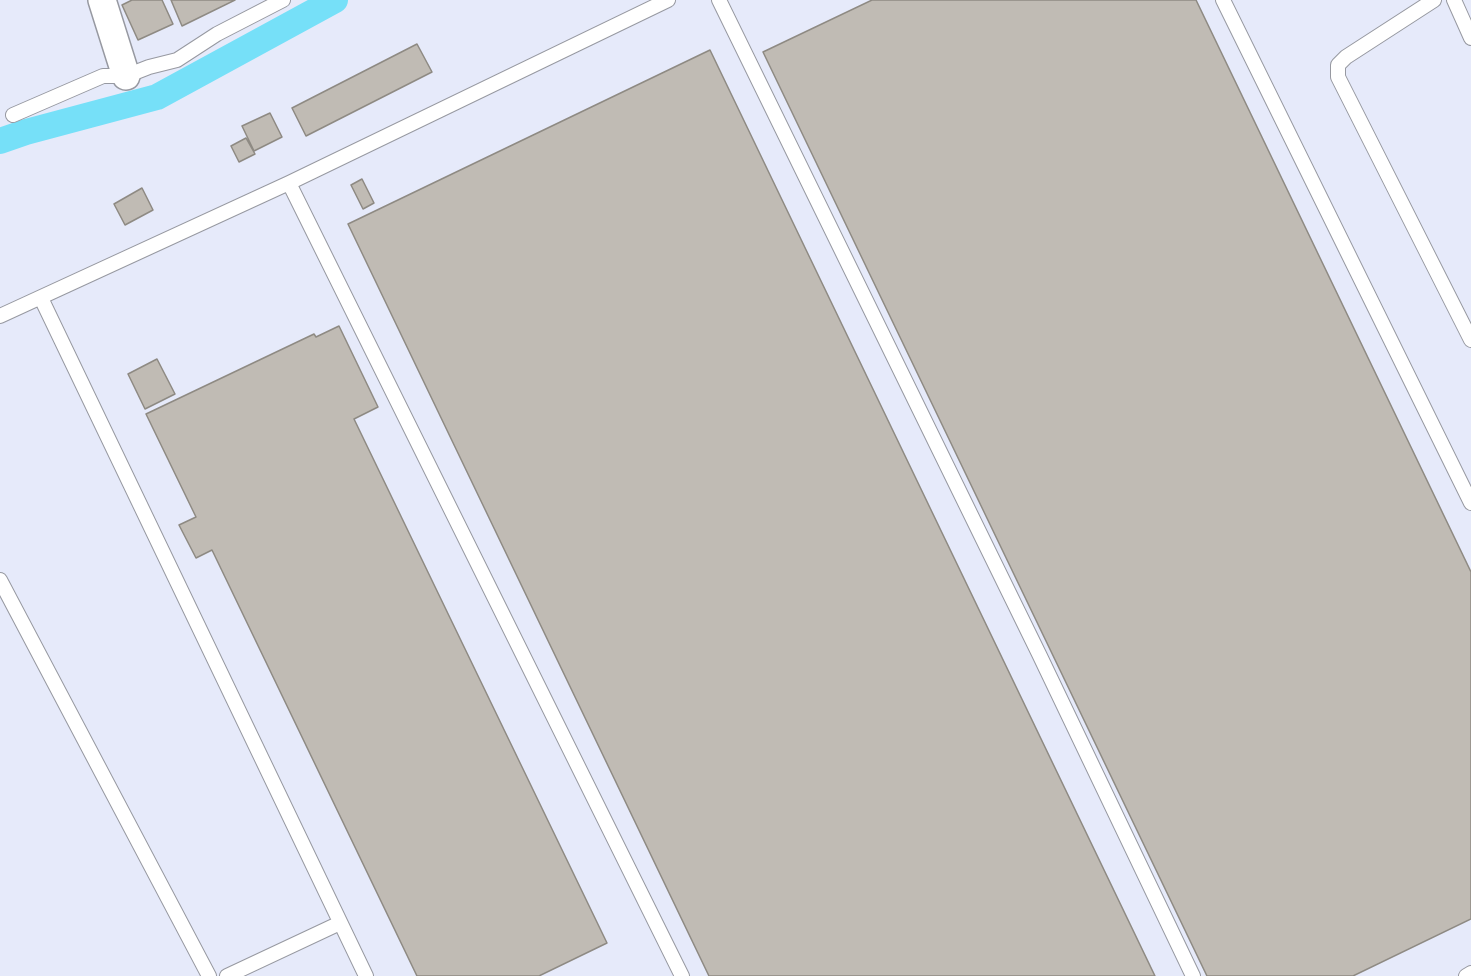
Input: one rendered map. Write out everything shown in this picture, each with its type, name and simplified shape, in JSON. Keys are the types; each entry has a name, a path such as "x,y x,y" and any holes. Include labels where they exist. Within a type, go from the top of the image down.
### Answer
{"street":[{"path":"102,0 126,76"}],"lane":[{"path":"13,115 103,76 126,76 177,60 217,34 283,0"},
{"path":"0,316 289,183 668,0"},
{"path":"719,0 1034,643 1194,976"},
{"path":"1223,0 1471,503"},
{"path":"1434,0 1346,57 1338,65 1338,77 1471,340"},
{"path":"1454,0 1471,38"},
{"path":"289,183 682,976"},
{"path":"41,298 366,976"},
{"path":"0,580 208,976"},
{"path":"227,976 340,923"},
{"path":"1466,976 1471,973"}],"shaded area":[{"path":"0,0 1471,0 1471,976 0,976"}],"building":[{"path":"132,0 162,0 173,24 138,40 122,5"},
{"path":"171,0 235,0 182,26"},
{"path":"872,0 1196,0 1471,572 1471,919 1353,976 1207,976 763,52"},
{"path":"417,44 432,72 306,136 292,108"},
{"path":"710,50 1155,976 709,976 348,224"},
{"path":"270,113 282,137 254,151 242,126"},
{"path":"246,138 255,154 239,162 231,146"},
{"path":"362,179 374,203 363,209 351,185"},
{"path":"142,188 153,210 125,225 114,204"},
{"path":"339,326 378,407 354,419 607,943 539,976 417,976 212,550 196,558 179,525 196,517 146,414 314,334 316,337"},
{"path":"157,359 175,394 145,409 128,374"}],"waterway":[{"path":"0,141 157,97 335,0"}]}
